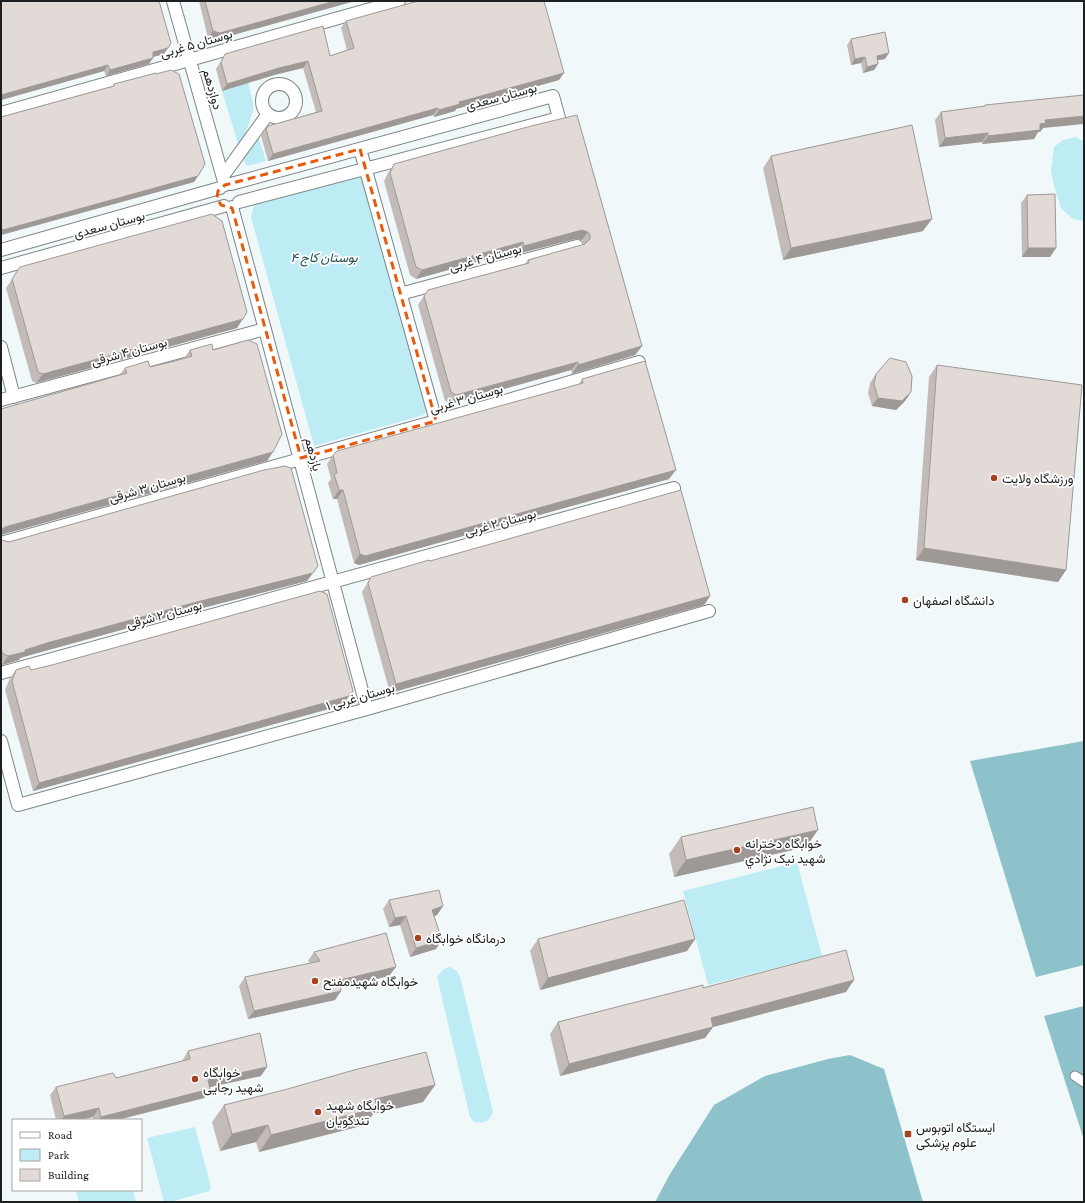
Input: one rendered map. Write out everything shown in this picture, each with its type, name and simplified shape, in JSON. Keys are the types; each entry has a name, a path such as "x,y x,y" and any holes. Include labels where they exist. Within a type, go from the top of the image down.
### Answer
{"street":[{"name":"دوازدهم","path":"173,1 225,183"},
{"name":"بوستان ۵ غربی","path":"1,113 399,1"},
{"name":"بوستان سعدی","path":"1,250 225,183 360,149 553,96 559,118 366,168 1,268"},
{"path":"225,183 234,185 240,191 241,195 232,205 221,205 217,195 268,114"},
{"path":"360,149 436,421"},
{"name":"یازدهم","path":"232,205 367,709"},
{"name":"بوستان ۴ غربی","path":"400,294 577,246"},
{"name":"بوستان ۴ شرقی","path":"1,400 265,329"},
{"path":"1,346 14,397"},
{"name":"بوستان ۳ غربی","path":"300,458 436,421 639,362"},
{"name":"بوستان ۳ شرقی","path":"1,543 300,458"},
{"name":"بوستان ۲ غربی","path":"333,582 674,488"},
{"name":"بوستان ۲ شرقی","path":"1,673 333,582"},
{"name":"بوستان غربی ۱","path":"1,741 18,805 367,709 709,611"},
{"path":"1075,1076 1084,1082"}],"highlighted area":[{"path":"360,149 436,421 301,458 232,208 221,205 217,198 218,191 225,185"}],"green space":[{"path":"248,82 253,103 253,111 240,150 222,91"},
{"path":"258,136 266,161 247,166 243,160"},
{"path":"1076,137 1084,142 1084,221 1073,219 1061,208 1051,171 1054,147 1063,140"},
{"name":"بوستان کاج ۴","path":"360,175 366,185 428,408 424,415 314,446 251,217 254,205"},
{"path":"797,862 822,956 708,985 683,891"},
{"path":"450,967 457,971 460,977 493,1112 486,1122 474,1122 470,1117 437,977 444,969"},
{"path":"195,1127 211,1187 209,1191 170,1202 164,1202 147,1138"},
{"path":"76,1191 133,1191 136,1202 79,1202"}],"shaded area":[{"path":"1084,741 1084,965 1036,977 970,761"},
{"path":"1084,1006 1084,1140 1044,1016"},
{"path":"850,1055 884,1069 923,1202 655,1202 670,1174 714,1105 765,1076 828,1059"}],"building":[{"path":"1,1 159,1 171,43 168,48 153,52 153,58 110,70 108,65 1,95"},
{"path":"205,1 335,1 220,33 213,31"},
{"path":"418,1 544,1 564,73 459,102 460,104 439,110 438,108 273,154 266,129 268,126 322,111 308,61 227,84 221,62 225,54 323,26 330,56 354,48 346,21"},
{"path":"885,32 889,53 877,56 878,64 867,67 865,57 855,59 851,39"},
{"path":"171,70 179,74 205,164 198,176 3,230 1,228 1,117 114,86 114,84"},
{"path":"1084,95 1084,116 1045,120 1046,123 1040,124 1040,130 988,136 988,133 945,138 941,112 985,105"},
{"path":"577,115 642,346 578,365 578,362 456,395 451,392 424,296 428,290 529,263 528,260 585,244 590,239 590,235 588,232 582,230 524,246 523,242 422,270 416,267 390,173 394,164 531,126"},
{"path":"912,125 932,219 791,248 771,156"},
{"path":"1055,194 1056,248 1028,248 1027,195"},
{"path":"212,214 222,221 247,312 243,319 43,374 38,372 12,279 20,267"},
{"path":"248,340 257,344 282,434 273,452 5,527 1,530 1,409 127,373 125,368 148,361 150,367 192,356 190,350 212,344 213,350"},
{"path":"890,358 906,362 912,376 911,392 902,401 878,398 874,384 876,374"},
{"path":"645,361 676,470 365,556 360,554 343,490 339,490 334,474 337,473 333,455 337,451 583,383 582,379"},
{"name":"ورزشگاه ولایت","path":"937,365 1082,385 1066,570 924,548"},
{"path":"285,466 291,468 318,566 313,573 193,603 47,643 25,650 25,652 8,656 2,653 1,538 2,540 9,542 264,470"},
{"path":"681,490 710,596 396,684 368,583 371,577"},
{"path":"320,591 327,594 353,691 349,696 39,783 12,681 16,670 29,666 31,670 52,665"},
{"path":"813,807 818,830 686,860 681,837"},
{"name":"درمانگاه خوابگاه","path":"439,890 443,906 432,910 442,940 416,948 406,916 395,918 389,900"},
{"path":"684,900 695,939 548,978 538,939"},
{"name":"خوابگاه شهیدمفتح","path":"386,933 396,967 340,980 341,991 254,1011 245,977 320,961 314,952"},
{"path":"846,950 854,980 711,1018 713,1027 569,1064 558,1022 703,985 703,988"},
{"name":"خوابگاه شهید رجایی","path":"260,1033 267,1067 208,1080 210,1089 101,1117 99,1108 64,1116 56,1087 113,1073 116,1078 190,1059 188,1051"},
{"path":"426,1052 435,1085 375,1099 377,1108 271,1135 268,1125 232,1134 224,1105"}],"place":[{"name":"ورزشگاه ولایت","path":"994,478"},
{"name":"دانشگاه اصفهان","path":"905,600"},
{"name":"خوابگاه دخترانه شهيد نيک نژادي","path":"737,850"},
{"name":"درمانگاه خوابگاه","path":"418,938"},
{"name":"خوابگاه شهیدمفتح","path":"315,981"},
{"name":"خوابگاه شهید رجایی","path":"195,1079"},
{"name":"خوابگاه شهید تندگویان","path":"318,1112"},
{"name":"ایستگاه اتوبوس علوم پزشکی","path":"908,1134"}]}
